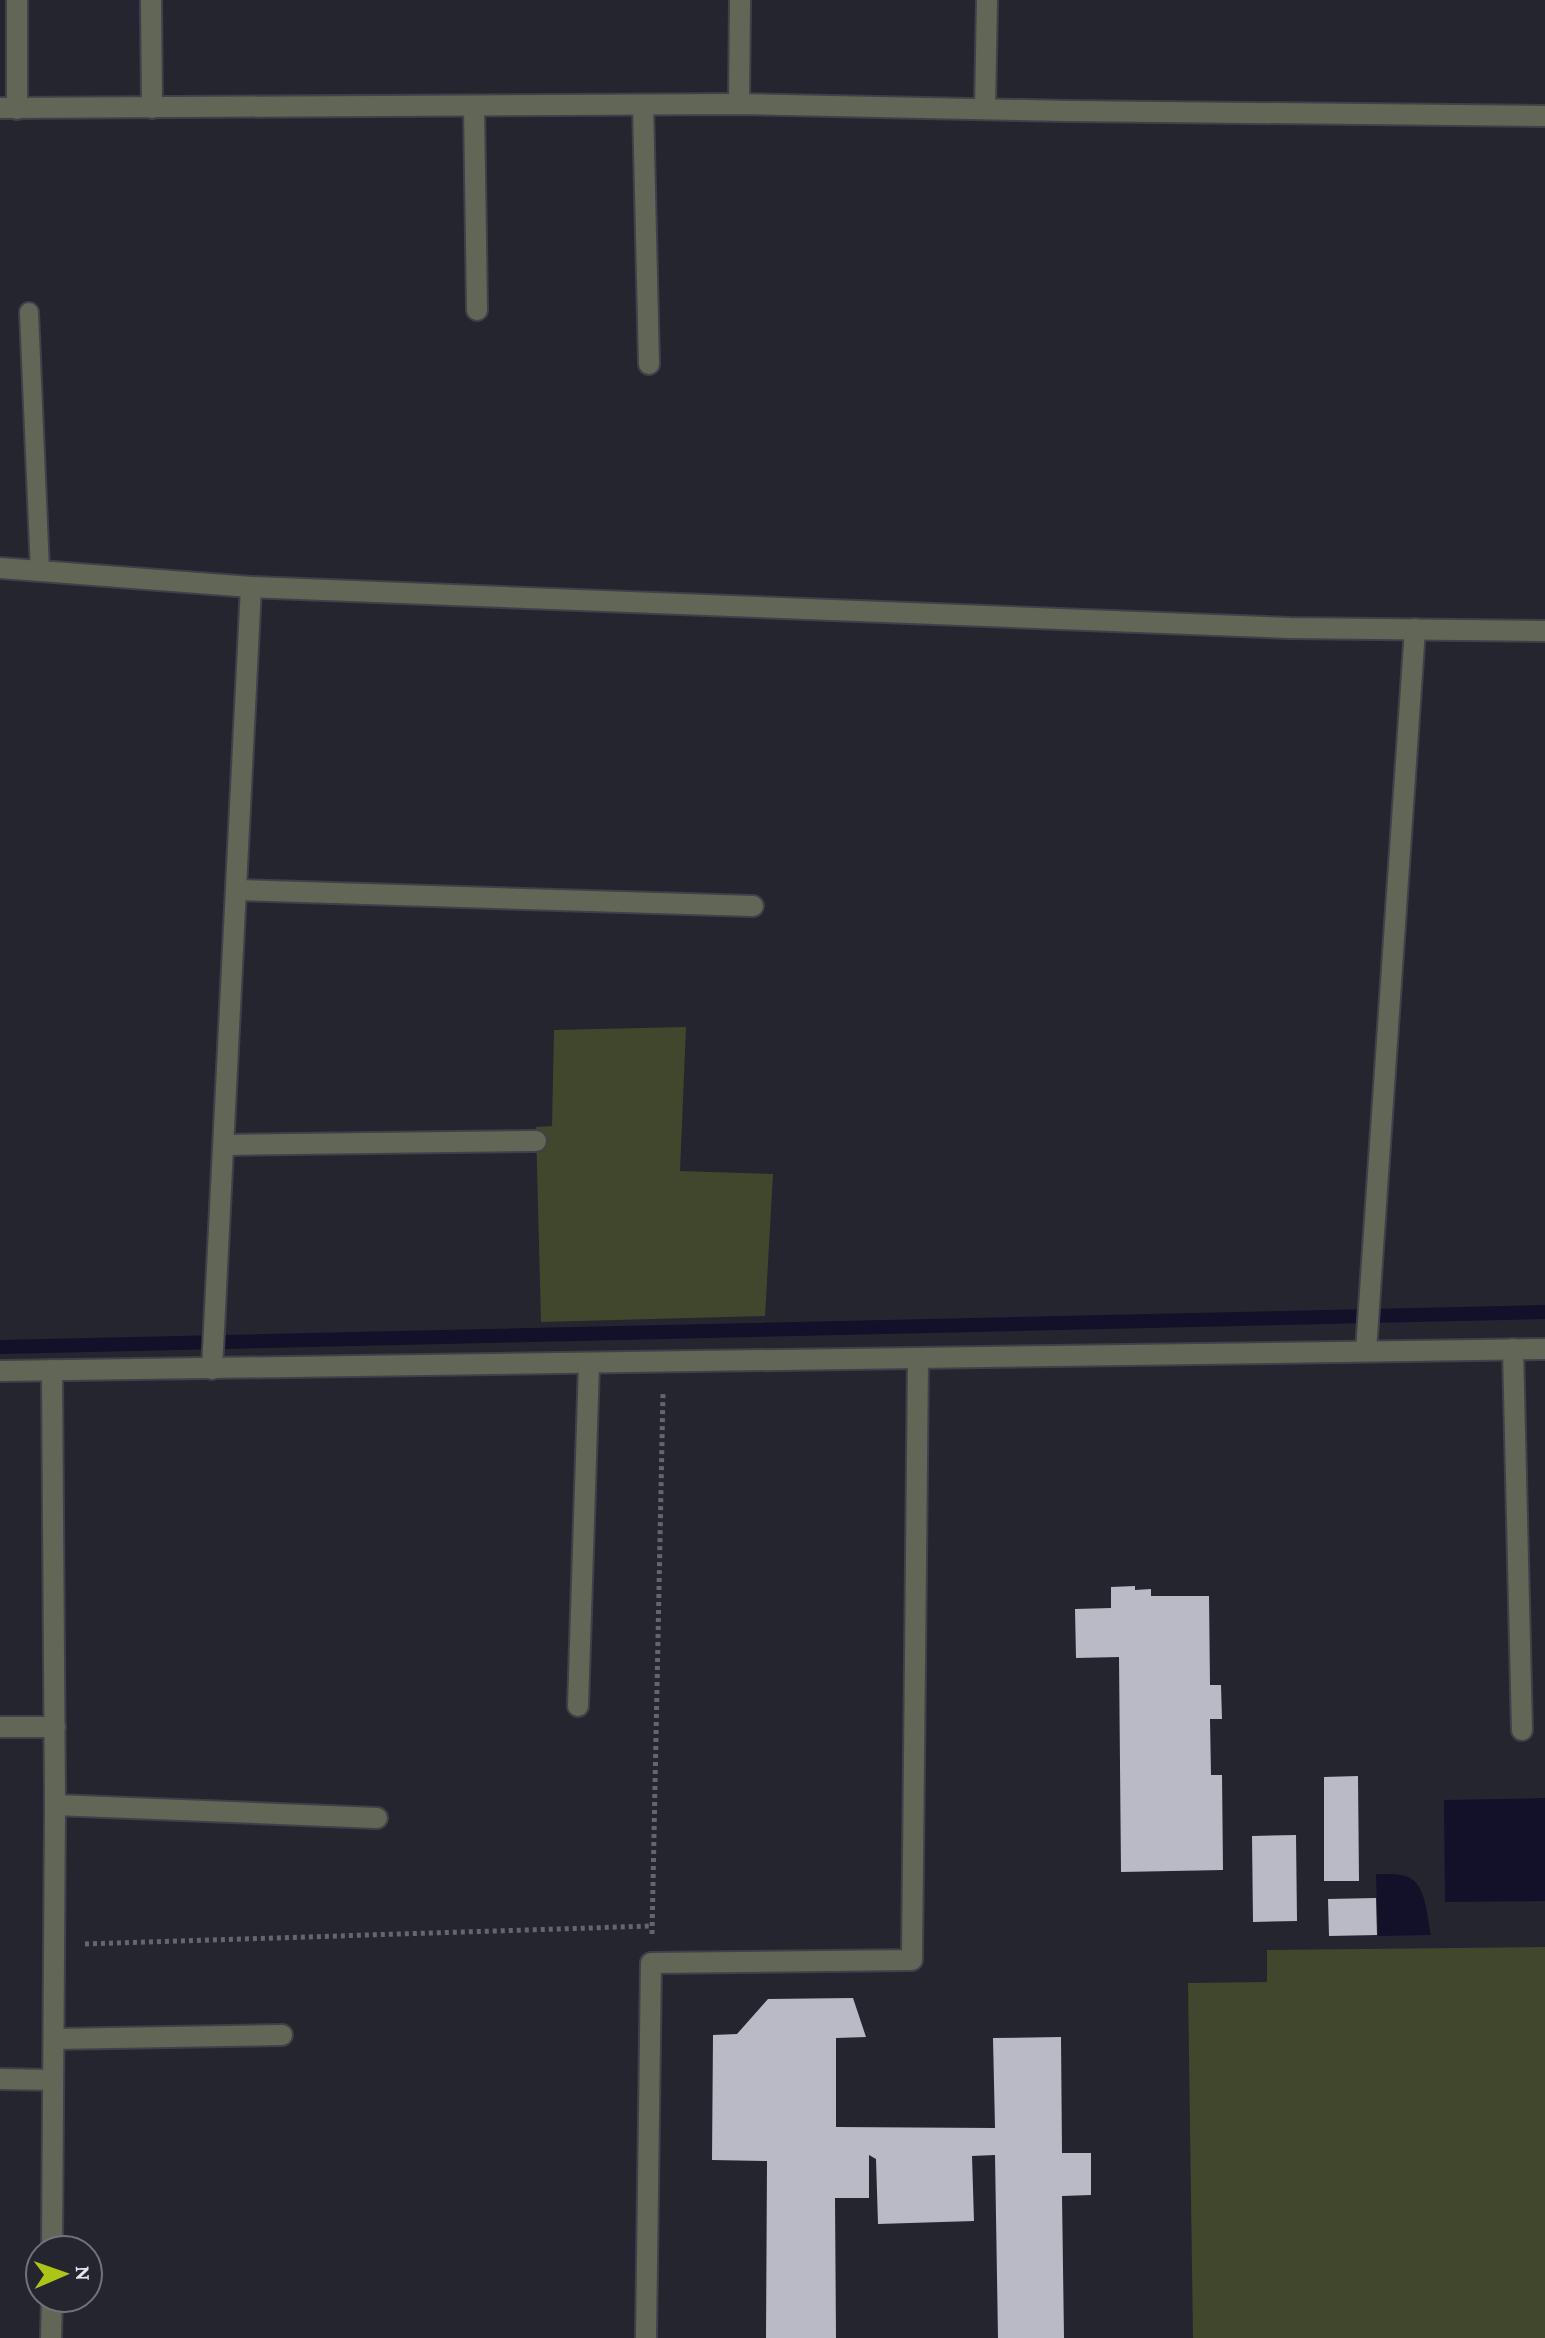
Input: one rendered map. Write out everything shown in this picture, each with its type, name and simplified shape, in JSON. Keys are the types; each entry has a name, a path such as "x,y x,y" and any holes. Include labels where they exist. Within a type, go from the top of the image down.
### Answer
{"street":[{"path":"17,0 9,109 739,104 1545,116"},
{"path":"151,0 152,108"},
{"path":"739,104 740,0"},
{"path":"985,109 987,0"},
{"path":"643,105 649,364"},
{"path":"474,106 477,310"},
{"path":"0,568 251,587 1290,628 1545,631"},
{"path":"212,1369 251,587"},
{"path":"1366,1351 1415,629"},
{"path":"237,890 753,906"},
{"path":"224,1145 536,1141"},
{"path":"1513,1349 1522,1730"},
{"path":"0,1371 1545,1349"},
{"path":"646,2338 651,1963 912,1960 918,1359"},
{"path":"578,1706 589,1364"},
{"path":"52,1370 55,1727 52,2234"},
{"path":"0,1727 55,1727"},
{"path":"55,1805 377,1818"},
{"path":"54,2039 282,2035"},
{"path":"0,2079 53,2080"},
{"path":"51,2338 52,2314"}],"lane":[{"path":"29,312 40,571"}],"path":[{"path":"651,1963 663,1363"},
{"path":"54,1946 652,1926"}],"green space":[{"path":"686,1027 680,1171 773,1174 765,1316 541,1322 536,1127 552,1126 554,1030"},
{"path":"1545,1947 1545,2338 1193,2338 1188,1983 1267,1982 1267,1950"}],"shaded area":[{"path":"1545,1798 1545,1901 1445,1902 1444,1800"},
{"path":"1376,1874 1401,1875 1414,1881 1423,1894 1431,1935 1378,1936"}],"building":[{"path":"1135,1586 1135,1590 1151,1589 1151,1596 1209,1596 1210,1685 1221,1685 1222,1719 1210,1719 1211,1775 1222,1775 1223,1870 1121,1872 1119,1657 1076,1658 1075,1609 1111,1608 1111,1587"},
{"path":"1358,1776 1359,1881 1324,1881 1324,1777"},
{"path":"1296,1835 1297,1921 1253,1922 1252,1836"},
{"path":"1376,1898 1377,1935 1329,1936 1328,1899"},
{"path":"853,1998 866,2037 836,2038 836,2127 995,2128 993,2038 1061,2037 1062,2153 1091,2153 1091,2195 1062,2196 1064,2338 998,2338 995,2155 972,2156 974,2221 878,2224 876,2159 869,2155 869,2198 835,2198 836,2338 766,2338 767,2161 712,2160 713,2035 737,2034 768,1999"}],"waterway":[{"path":"0,1347 1545,1312"}]}
